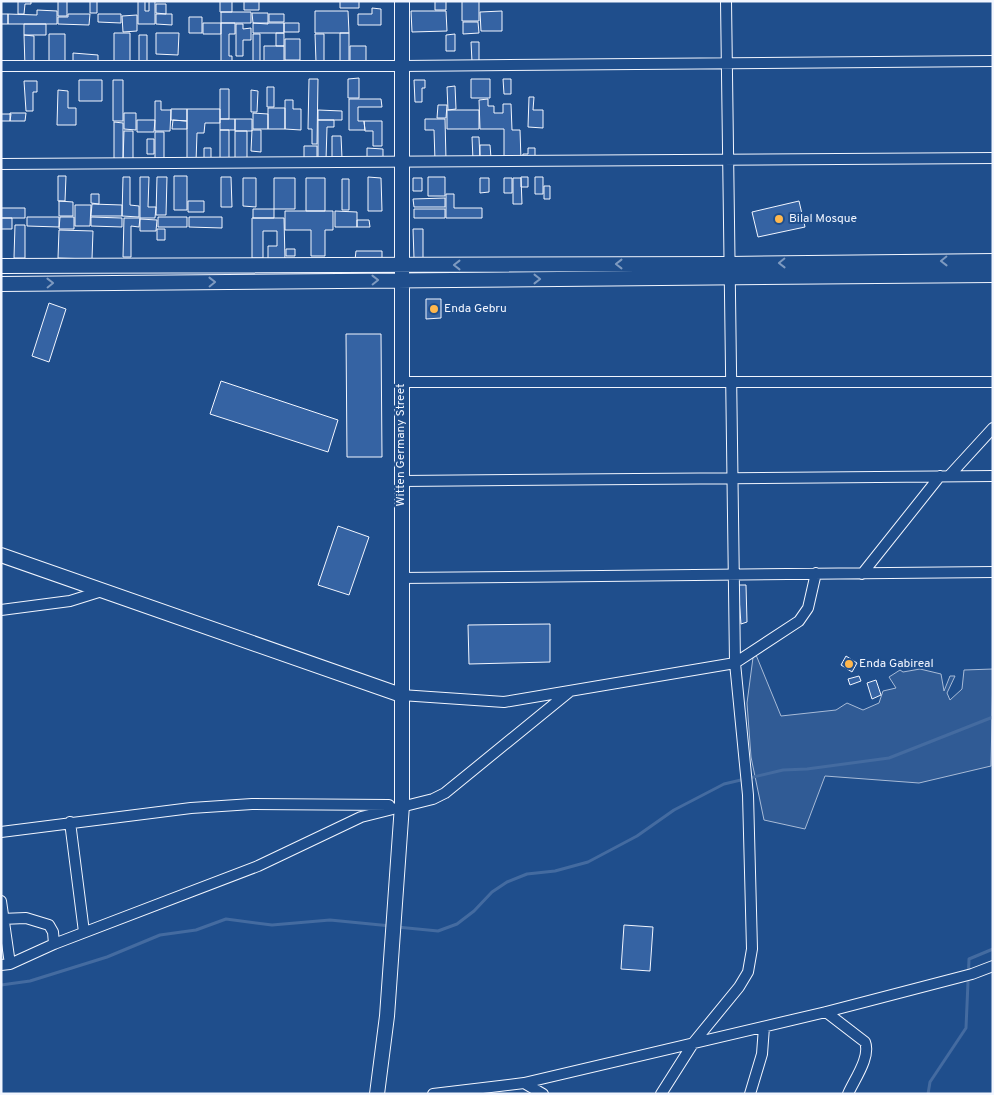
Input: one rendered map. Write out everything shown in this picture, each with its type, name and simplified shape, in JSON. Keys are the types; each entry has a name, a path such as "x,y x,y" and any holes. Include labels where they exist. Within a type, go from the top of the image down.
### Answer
{"street":[{"name":"Witten Germany Street","path":"377,1094 384,1053 402,805 400,578 402,481 401,280 403,265 402,1"},
{"path":"661,1094 694,1042 739,987 748,972 752,949 748,796 735,663 732,574 726,1"},
{"path":"1,66 403,66 993,61"},
{"path":"1,164 993,158"},
{"path":"1,284 401,280 729,271 887,269 993,261"},
{"path":"154,282 155,265"},
{"path":"1,266 403,265 729,271"},
{"path":"887,269 993,275"},
{"path":"402,382 993,382"},
{"path":"862,574 945,476 993,428"},
{"path":"402,481 993,476"},
{"path":"1,555 401,695 504,702 735,663 806,614 816,573"},
{"path":"400,578 993,572"},
{"path":"1,610 70,601 102,591"},
{"path":"1,901 6,964 84,932 258,866 342,828 361,817 402,805 433,799 445,793 569,692"},
{"path":"1,832 191,808 252,804 402,805"},
{"path":"70,822 84,932"},
{"path":"3,919 26,918 49,925 54,932 54,944"},
{"path":"434,1094 524,1083 826,1012 972,974 993,966"},
{"path":"826,1012 865,1042 867,1046 848,1094"},
{"path":"750,1094 762,1054 764,1027"},
{"path":"524,1083 543,1094"}],"shaded area":[{"path":"754,650 781,716 836,710 847,703 863,710 879,703 883,691 896,688 889,677 900,670 903,672 920,669 941,674 944,691 950,676 955,676 947,693 950,700 962,689 964,670 993,669 991,766 919,783 825,776 805,829 764,820 751,757 747,703"}],"building":[{"path":"18,1 31,1 31,4 25,4 24,14 18,14"},
{"path":"58,1 67,1 67,16 58,16"},
{"path":"90,1 97,1 97,13 90,13"},
{"path":"138,1 145,1 145,11 149,11 149,1 155,1 155,24 138,24"},
{"path":"220,1 232,1 232,12 220,12"},
{"path":"244,1 259,1 259,10 244,10"},
{"path":"340,1 359,1 359,8 340,8"},
{"path":"435,1 446,1 446,10 435,10"},
{"path":"462,1 479,1 479,21 462,21"},
{"path":"156,4 166,4 166,14 156,13"},
{"path":"372,8 381,9 381,25 358,25 358,14 372,14"},
{"path":"37,10 57,11 57,24 8,24 8,14 37,15"},
{"path":"315,11 348,11 349,33 315,33"},
{"path":"411,11 446,11 447,31 412,32"},
{"path":"502,11 502,31 481,31 480,12"},
{"path":"221,12 251,12 251,23 221,23"},
{"path":"252,13 268,13 268,24 253,23"},
{"path":"1,14 8,14 8,24 1,24"},
{"path":"68,14 90,14 89,25 58,24 58,17 68,17"},
{"path":"98,14 121,14 121,23 98,22"},
{"path":"156,14 172,14 172,25 156,24"},
{"path":"269,14 284,14 284,22 269,22"},
{"path":"137,15 137,31 123,32 122,16"},
{"path":"189,17 202,17 202,33 189,33"},
{"path":"463,22 478,22 479,33 463,34"},
{"path":"203,23 221,23 221,34 203,34"},
{"path":"221,23 235,23 235,34 229,34 229,56 232,56 232,65 221,65"},
{"path":"253,23 284,23 284,33 253,33"},
{"path":"284,23 299,23 299,32 284,32"},
{"path":"24,24 46,24 46,35 24,35"},
{"path":"236,24 243,24 243,29 251,28 251,40 243,40 243,56 236,56"},
{"path":"114,33 130,33 130,63 114,63"},
{"path":"156,33 179,33 178,55 156,54"},
{"path":"276,33 284,33 284,46 276,46"},
{"path":"340,33 349,33 349,62 340,62"},
{"path":"49,34 65,34 65,65 49,64"},
{"path":"253,34 260,34 260,63 253,63"},
{"path":"315,34 324,34 324,62 316,62"},
{"path":"455,34 455,51 446,51 446,35"},
{"path":"24,35 34,36 34,67 25,67"},
{"path":"139,35 147,35 147,62 139,62"},
{"path":"285,39 300,39 300,60 285,60"},
{"path":"471,42 479,42 479,62 472,62"},
{"path":"264,46 284,46 284,63 264,63"},
{"path":"350,46 366,46 366,62 350,62"},
{"path":"73,53 98,55 98,63 73,63"},
{"path":"359,78 359,98 348,98 348,79"},
{"path":"309,79 318,79 317,144 312,144 312,129 308,129"},
{"path":"471,79 490,79 490,98 471,98"},
{"path":"503,79 511,79 511,94 504,94"},
{"path":"79,80 102,80 102,101 79,101"},
{"path":"113,80 123,80 123,121 113,121"},
{"path":"414,80 425,80 425,88 422,88 422,102 415,102"},
{"path":"24,81 37,81 37,92 33,92 33,111 26,111"},
{"path":"455,86 456,109 448,110 447,87"},
{"path":"267,87 274,87 274,107 267,107"},
{"path":"220,89 229,89 229,119 220,119"},
{"path":"58,90 68,91 68,108 76,108 76,125 57,125"},
{"path":"251,90 258,91 257,112 251,112"},
{"path":"529,97 534,97 533,110 543,110 543,128 528,127"},
{"path":"349,99 381,99 382,107 358,107 358,121 364,121 365,130 349,130"},
{"path":"488,99 488,106 494,106 494,113 503,113 503,104 511,104 512,130 520,130 521,160 504,160 504,129 480,129 479,100"},
{"path":"285,100 293,100 293,109 301,109 301,130 285,129"},
{"path":"155,101 161,101 161,110 171,110 170,131 155,131"},
{"path":"438,105 447,105 446,118 437,118"},
{"path":"268,108 285,108 285,129 268,129"},
{"path":"171,109 187,109 187,121 171,120"},
{"path":"187,109 220,109 220,123 205,123 204,133 197,133 196,162 187,161"},
{"path":"318,110 342,111 342,120 318,120"},
{"path":"447,110 479,110 479,129 447,129"},
{"path":"10,113 26,113 25,121 10,121"},
{"path":"124,113 136,113 136,130 124,129"},
{"path":"253,113 268,114 268,129 253,129"},
{"path":"1,114 11,114 10,121 1,121"},
{"path":"220,119 235,119 235,130 220,130"},
{"path":"235,119 252,119 252,131 235,131"},
{"path":"425,119 445,119 446,160 435,161 434,130 425,130"},
{"path":"137,120 155,120 154,132 137,132"},
{"path":"173,120 187,121 187,129 172,129"},
{"path":"318,120 334,120 334,127 327,127 326,160 318,160"},
{"path":"364,121 382,121 382,146 373,146 373,131 365,131"},
{"path":"114,122 123,123 123,162 114,162"},
{"path":"220,130 229,130 229,162 220,162"},
{"path":"252,130 261,130 261,152 251,151"},
{"path":"124,131 133,131 133,162 123,162"},
{"path":"235,131 247,131 247,160 235,160"},
{"path":"155,132 164,132 164,162 155,162"},
{"path":"332,136 341,136 342,158 332,158"},
{"path":"472,137 479,137 480,160 473,160"},
{"path":"147,139 154,139 154,154 147,154"},
{"path":"480,145 490,145 491,158 480,158"},
{"path":"304,146 317,146 317,160 304,159"},
{"path":"204,148 211,148 211,161 204,161"},
{"path":"367,148 383,149 383,162 367,162"},
{"path":"528,148 535,148 535,160 522,159 523,154 528,154"},
{"path":"58,176 66,176 65,201 58,201"},
{"path":"174,176 187,176 187,210 174,210"},
{"path":"123,177 130,177 130,205 139,206 139,217 122,216"},
{"path":"140,177 149,177 148,207 156,207 155,218 140,218"},
{"path":"157,177 167,177 166,215 156,215"},
{"path":"221,177 231,177 232,207 221,207"},
{"path":"368,177 381,178 382,211 368,211"},
{"path":"428,177 445,177 445,196 428,196"},
{"path":"521,177 528,177 528,187 521,187"},
{"path":"535,177 543,177 543,194 535,194"},
{"path":"243,178 256,178 256,207 243,206"},
{"path":"274,178 295,178 295,209 274,209"},
{"path":"306,178 325,178 325,211 306,211"},
{"path":"413,178 422,178 422,191 413,191"},
{"path":"480,178 489,178 489,192 480,193"},
{"path":"504,178 512,178 512,193 504,193"},
{"path":"513,178 521,178 522,204 513,204"},
{"path":"342,179 349,179 349,210 342,210"},
{"path":"544,186 550,186 550,199 544,199"},
{"path":"91,194 99,194 99,204 91,203"},
{"path":"446,194 454,194 454,208 482,208 482,218 446,218"},
{"path":"445,198 445,207 414,207 413,199"},
{"path":"59,201 73,202 73,216 59,216"},
{"path":"188,201 204,201 204,212 188,212"},
{"name":"Bilal Mosque","path":"799,201 805,227 758,237 752,212"},
{"path":"92,204 122,205 122,216 91,216"},
{"path":"75,205 91,205 90,226 75,226"},
{"path":"1,208 25,208 25,218 1,218"},
{"path":"253,209 274,209 274,218 253,218"},
{"path":"414,209 445,209 445,218 414,218"},
{"path":"285,211 333,211 333,230 325,230 325,256 311,256 311,230 285,230"},
{"path":"335,211 357,212 357,227 335,227"},
{"path":"27,217 59,217 59,227 27,226"},
{"path":"60,217 74,217 74,229 59,229"},
{"path":"91,217 122,218 122,227 91,226"},
{"path":"158,217 187,217 187,227 158,227"},
{"path":"189,217 222,217 222,228 189,227"},
{"path":"1,218 12,218 12,229 1,229"},
{"path":"124,218 140,218 139,227 131,226 131,257 123,257"},
{"path":"252,218 284,218 285,259 268,259 268,246 277,246 277,231 263,231 263,258 252,258"},
{"path":"140,219 157,220 156,231 140,231"},
{"path":"357,220 369,220 370,227 357,227"},
{"path":"15,225 25,225 25,258 14,258"},
{"path":"157,229 165,229 165,240 157,240"},
{"path":"413,229 423,229 423,258 414,258"},
{"path":"59,230 93,231 92,259 58,258"},
{"path":"286,249 295,249 295,256 286,256"},
{"path":"356,251 382,251 382,260 355,260"},
{"name":"Enda Gebru","path":"426,299 441,299 441,318 426,319"},
{"path":"49,303 66,309 49,362 32,356"},
{"path":"346,334 381,334 382,457 347,457"},
{"path":"221,381 338,420 328,452 210,414"},
{"path":"338,526 369,537 349,595 318,585"},
{"path":"738,585 746,585 747,622 741,624"},
{"path":"550,624 550,662 469,664 468,625"},
{"name":"Enda Gabireal","path":"846,656 857,663 852,672 841,665"},
{"path":"859,676 861,681 850,685 848,679"},
{"path":"876,680 881,695 872,699 867,683"},
{"path":"624,925 653,927 650,971 621,969"}],"waterway":[{"path":"397,927 438,931 457,924 474,911 492,892 507,882 527,874 555,871 588,862 637,836 674,810 724,784 783,770 807,769 889,758 993,717"},
{"path":"1,985 30,981 107,957 160,935 196,930 226,919 272,925 330,920 391,926"},
{"path":"928,1094 930,1082 966,1028 969,959 993,949"}],"place":[{"name":"Bilal Mosque","path":"779,219"},
{"name":"Enda Gebru","path":"434,309"},
{"name":"Enda Gabireal","path":"849,664"}]}
